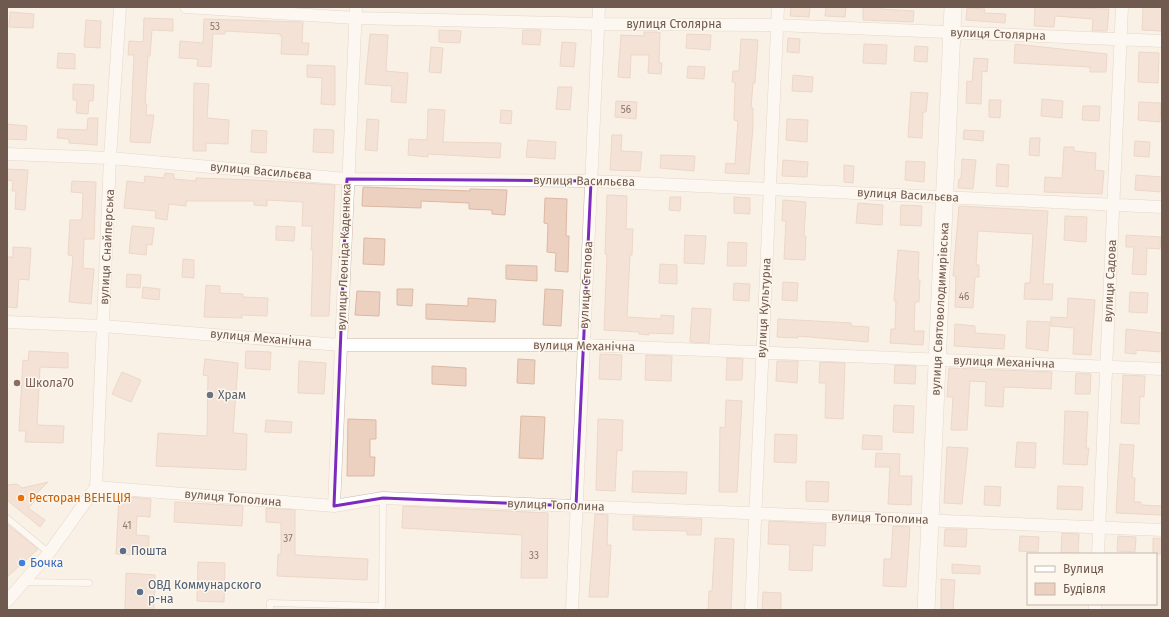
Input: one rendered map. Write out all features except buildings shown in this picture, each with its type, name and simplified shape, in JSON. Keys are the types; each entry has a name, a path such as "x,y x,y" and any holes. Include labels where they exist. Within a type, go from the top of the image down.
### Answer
{"street":[{"name":"вулиця Снайперська","path":"96,487 110,158 120,7"},
{"name":"вулиця Столярна","path":"186,7 598,24 777,25 1162,41"},
{"name":"вулиця Степова","path":"572,610 599,7"},
{"name":"вулиця Культурна","path":"751,610 778,7"},
{"name":"вулиця Святоволодимирівська","path":"926,610 953,7"},
{"name":"вулиця Садова","path":"1098,553 1122,7"},
{"name":"вулиця Леоніда Каденюка","path":"334,506 347,179 356,13"},
{"name":"вулиця Васильєва","path":"7,154 110,158 347,179 591,180 1162,207"},
{"name":"вулиця Механічна","path":"7,322 103,326 340,345 584,345 1162,368"},
{"name":"вулиця Тополина","path":"96,487 334,506 383,498 1162,530"},
{"path":"7,601 49,553 96,487"}],"lane":[{"path":"270,610 270,604 382,606 383,498"},
{"path":"7,518 49,553"},
{"path":"25,582 89,583"}],"highlighted area":[{"path":"347,179 591,181 576,506 383,498 334,506"}],"place":[{"name":"Школа70","path":"17,383"},
{"name":"Храм","path":"210,395"},
{"name":"Ресторан ВЕНЕЦІЯ","path":"21,498"},
{"name":"Пошта","path":"123,551"},
{"name":"Бочка","path":"22,563"},
{"name":"ОВД Коммунарского р-на","path":"140,592"}]}
